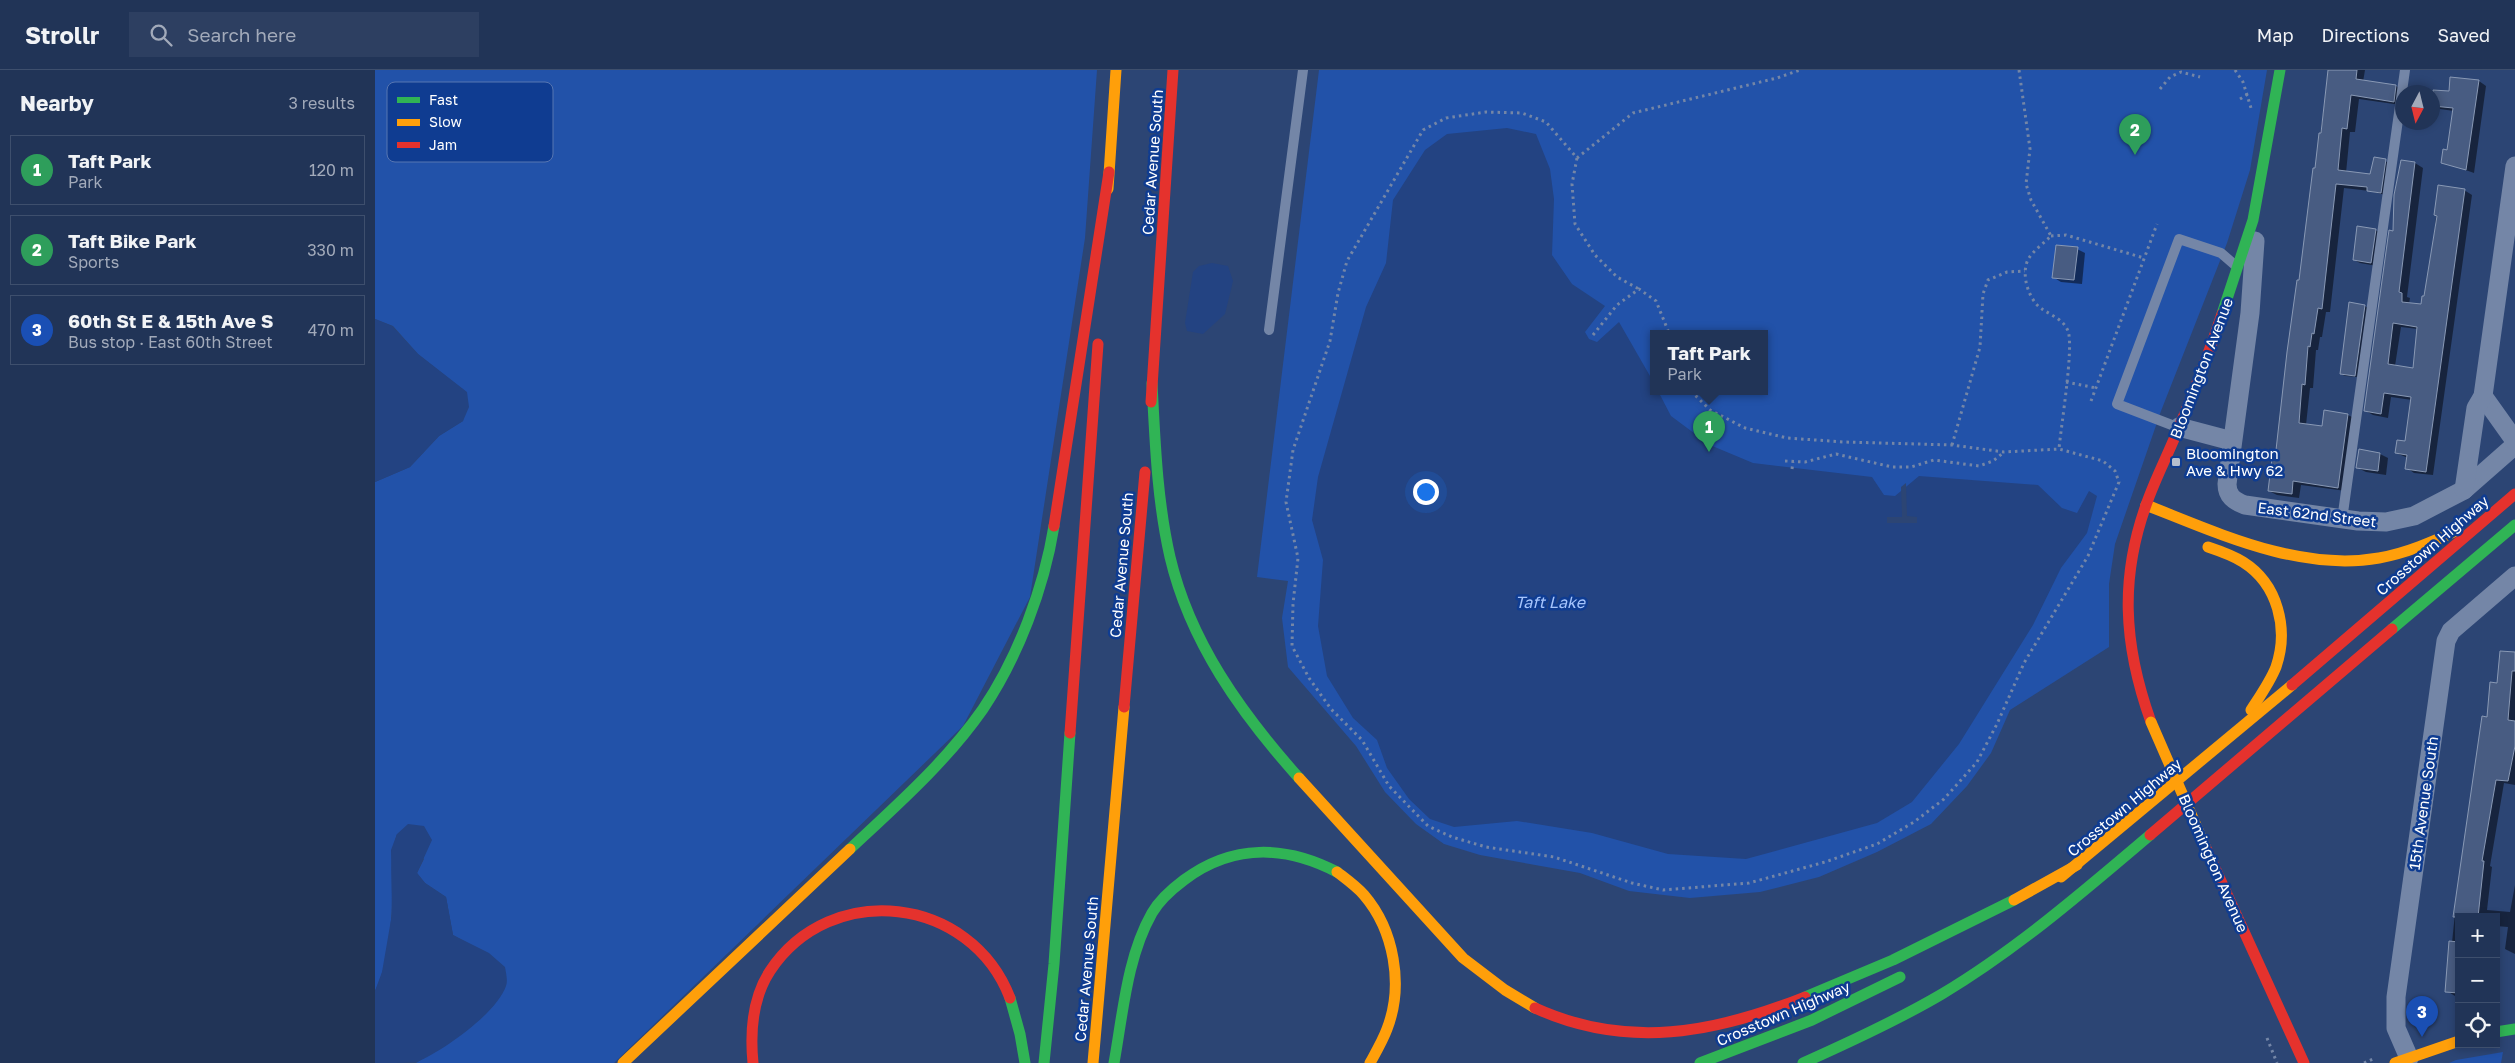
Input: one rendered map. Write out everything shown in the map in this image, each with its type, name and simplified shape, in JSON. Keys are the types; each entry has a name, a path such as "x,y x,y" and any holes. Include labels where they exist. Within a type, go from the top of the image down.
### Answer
{"main road":[{"path":"1101,298 1116,70"},
{"name":"Cedar Avenue South","path":"1093,1063 1152,383 1173,70"},
{"name":"Bloomington Avenue","path":"2280,70 2259,203 2239,268 2179,427 2146,505 2145,524 2128,576 2127,633 2131,662 2140,695 2151,722 2304,1063"},
{"path":"623,1063 912,791 960,738 983,708 1001,678 1030,616 1050,549 1109,172"},
{"path":"1043,1063 1054,964 1099,337"},
{"path":"1152,383 1155,450 1165,537 1177,582 1192,624 1227,690 1252,725 1305,786 1463,958 1490,981 1517,999 1549,1014 1584,1026 1621,1032 1653,1034 1712,1027 1799,1000 1872,971 1972,923 2077,865"},
{"name":"Crosstown Highway","path":"1999,921 2077,865 2236,733 2515,494"},
{"path":"2146,505 2280,553 2307,559 2355,562 2380,559 2438,542 2503,504"},
{"path":"1873,1043 1942,993 2041,926 2515,525"},
{"path":"2194,542 2229,555 2256,572 2268,586 2276,602 2281,619 2282,638 2279,657 2273,675 2236,733"},
{"path":"1114,1063 1136,956 1143,933 1157,907 1179,882 1201,868 1223,858 1247,852 1273,852 1298,855 1321,864 1345,878 1365,897 1379,915 1388,933 1395,960 1397,981 1396,1003 1391,1025 1383,1045 1371,1063"},
{"path":"753,1063 751,1041 754,1015 760,991 771,970 784,954 802,938 826,922 848,914 875,910 900,910 947,924 966,937 985,955 1007,992 1015,1017 1025,1063"},
{"name":"Crosstown Highway","path":"1700,1063 1812,1020 1912,970"},
{"path":"1803,1063 1874,1030 1942,993"},
{"path":"2500,1031 2515,1029"},
{"path":"2402,1060 2455,1042"}],"street":[{"path":"2464,490 2476,408 2483,396 2515,166"},
{"name":"Bloomington Avenue","path":"2245,505 2235,501 2227,492 2232,441 2250,313 2259,203"},
{"path":"2483,396 2515,441"},
{"path":"2179,427 2232,441"},
{"name":"East 62nd Street","path":"2245,505 2342,520 2387,522 2414,516 2464,490 2515,445"},
{"name":"15th Avenue South","path":"2402,1060 2396,1028 2396,997 2446,641 2451,631 2515,576"}],"lane":[{"path":"1269,330 1303,70"},
{"path":"2342,520 2405,70"},
{"path":"2179,427 2117,404 2179,239 2221,253 2239,268"}],"path":[{"path":"1668,330 1656,301 1617,277 1595,255 1575,224 1573,184 1577,158 1633,113 1777,78 1800,70"},
{"path":"2019,70 2030,149 2026,184 2031,200 2051,236"},
{"path":"2160,89 2170,77 2181,72 2200,77"},
{"path":"2239,99 2248,94"},
{"path":"1577,158 1546,122 1522,113 1486,112 1446,118 1423,130 1347,261 1338,293 1330,341 1293,450 1286,502 1298,558 1293,604 1292,646 1309,678 1331,709 1363,740 1389,786 1428,826 1451,837 1486,846 1554,857 1632,883 1663,890 1749,883 1825,862 1877,844 1944,800 1977,762 1997,724 2024,663 2088,556 2119,482 2115,470 2103,460 2059,449 2004,452 1952,445 1845,442 1787,438 1745,428 1710,410 1695,395"},
{"path":"2091,401 2157,224"},
{"path":"2059,449 2069,350 2068,330 2058,318 2039,308 2028,289 2025,271 2029,257 2051,236 2066,235 2144,258"},
{"path":"1952,445 1980,347 1983,294 1988,280 2007,272 2025,271"},
{"path":"1593,335 1617,305 1639,289"},
{"path":"2066,382 2095,388"},
{"path":"1785,460 1805,462 1837,454 1860,458 1879,465 1903,468 1934,460 1979,466 1993,461 2004,452"},
{"path":"1793,462 1793,469"}],"shaded area":[{"path":"375,70 1097,70 1085,238 1030,597 963,726 614,1063 416,1063 425,1057 469,944 453,935 446,897 425,883 417,873 424,859 397,834 392,857 390,931 383,969 375,991 375,482 410,467 439,436 463,421 466,392 418,354 393,326 375,319"},
{"path":"1319,70 2267,70 2250,170 2227,243 2161,411 2115,544 2109,584 2109,647 2010,710 1991,753 1967,786 1931,824 1877,852 1819,877 1760,892 1690,898 1629,891 1580,873 1480,855 1444,844 1416,824 1385,792 1356,746 1288,667 1282,618 1288,581 1257,577"},
{"path":"2503,1052 2501,1063 2449,1063 2456,1060"}],"water":[{"name":"Taft Lake","path":"1507,128 1536,134 1550,169 1554,199 1552,255 1572,284 1605,306 1585,332 1589,339 1597,342 1619,322 1650,376 1650,395 1660,395 1671,416 1710,445 1753,463 1872,477 1884,495 1895,496 1919,476 2038,485 2062,508 2077,513 2089,491 2097,496 2087,533 2061,568 2033,625 1959,744 1912,802 1877,823 1746,859 1668,854 1592,833 1517,821 1454,827 1430,819 1409,799 1387,768 1377,740 1353,718 1327,676 1318,626 1323,560 1312,520 1318,477 1366,307 1386,263 1393,200 1425,150 1447,134"},
{"path":"1212,263 1228,266 1233,281 1225,314 1203,334 1187,331 1185,323 1193,272 1199,266"},
{"path":"375,319 392,326 418,354 467,392 469,407 463,421 439,436 410,467 375,482"},
{"path":"408,824 424,826 432,840 417,873 425,883 446,897 453,935 489,953 505,967 507,984 501,997 481,1019 428,1057 417,1062 375,1063 375,991 382,972 392,914 391,850 397,834"}],"pier":[{"path":"1906,483 1907,516 1917,517 1917,523 1887,523 1887,517 1902,517 1901,487"}],"building":[{"path":"2328,70 2357,70 2356,79 2396,85 2394,102 2351,95 2347,129 2342,128 2338,170 2370,174 2374,157 2386,159 2381,193 2367,191 2367,187 2336,184 2322,309 2318,308 2314,334 2312,333 2310,347 2308,346 2305,385 2302,384 2299,423 2322,426 2324,410 2348,414 2338,488 2293,481 2292,494 2268,491 2272,458 2275,459 2287,352 2297,280 2299,280 2313,168 2315,168 2319,133 2321,133"},
{"path":"2450,77 2479,80 2466,170 2441,163 2443,149 2447,150 2453,108 2440,107 2440,90 2449,91"},
{"path":"2401,160 2415,162 2399,292 2402,293 2402,302 2421,304 2422,296 2424,296 2437,216 2434,215 2438,185 2465,189 2426,472 2405,469 2407,455 2395,453 2397,440 2405,441 2411,397 2384,393 2381,414 2364,411 2389,230 2393,231 2394,195","holes":["2393,323 2417,327 2413,368 2388,364"]},
{"path":"2357,226 2376,229 2371,263 2353,260"},
{"path":"2056,245 2078,247 2074,280 2052,278"},
{"path":"2349,302 2365,305 2355,376 2340,374"},
{"path":"2359,449 2380,453 2378,471 2356,468"},
{"path":"2500,651 2515,652 2515,671 2512,671 2508,720 2515,721 2515,746 2508,781 2496,780 2482,861 2484,861 2478,913 2455,913 2455,917 2453,917 2482,716 2487,717 2490,682 2497,683"},
{"path":"2449,941 2455,942 2455,993 2445,992"}],"traffic: fast":[{"path":"2222,314 2253,220 2280,70"},
{"path":"1152,383 1157,470 1162,514 1170,557 1190,618 1204,647 1238,702 1299,778"},
{"path":"2392,629 2515,525"},
{"path":"850,849 937,765 969,728 996,689 1028,621 1044,573 1054,526"},
{"path":"1044,1063 1054,964 1070,733"},
{"path":"1803,1063 1908,1013 1970,977 2049,919 2150,835"},
{"path":"1114,1063 1127,986 1137,948 1152,913 1171,891 1202,868 1221,860 1259,852 1298,857 1337,872"},
{"path":"1805,997 1893,960 2014,900"},
{"path":"1700,1063 1812,1020 1900,977"},
{"path":"1010,998 1020,1034 1025,1063"},
{"path":"2500,1031 2515,1029"}],"traffic: slow":[{"path":"1108,189 1116,70"},
{"path":"2146,505 2231,538 2290,555 2319,560 2349,561 2389,556 2419,547 2458,530"},
{"path":"2208,547 2235,557 2255,571 2265,582 2272,595 2281,623 2280,652 2276,667 2268,684 2251,710"},
{"path":"2061,877 2292,685"},
{"path":"1093,1063 1124,707"},
{"path":"2151,722 2205,846"},
{"path":"1299,778 1463,958 1505,990 1535,1008"},
{"path":"623,1063 850,849"},
{"path":"2014,900 2077,865"},
{"path":"1337,872 1361,892 1374,909 1383,925 1393,959 1395,994 1392,1012 1385,1033 1370,1063"},
{"path":"2395,1063 2455,1042"}],"traffic: jam":[{"path":"1151,402 1173,70"},
{"path":"1054,526 1109,172"},
{"path":"2151,722 2135,665 2130,637 2128,610 2129,582 2133,554 2139,526 2149,497 2191,399 2222,314"},
{"path":"1070,733 1098,344"},
{"path":"1124,707 1145,472"},
{"path":"2292,685 2515,494"},
{"path":"2150,835 2392,629"},
{"path":"2205,846 2304,1063"},
{"path":"753,1063 752,1039 756,1003 770,971 796,942 828,922 862,912 898,912 933,920 965,938 991,964 1010,998"},
{"path":"1535,1008 1569,1021 1603,1029 1671,1032 1738,1020 1805,997"}],"place":[{"name":"Taft Bike Park","path":"2135,155"},
{"name":"Taft Park","path":"1709,452"},
{"name":"Bloomington Ave & Hwy 62","path":"2176,462"},
{"name":"60th St E & 15th Ave S","path":"2422,1037"}]}
